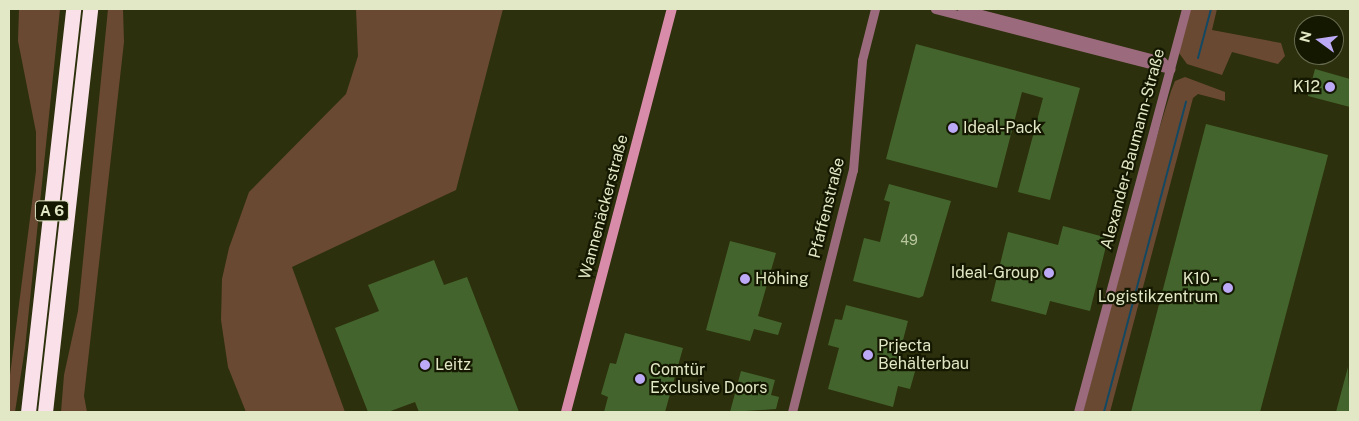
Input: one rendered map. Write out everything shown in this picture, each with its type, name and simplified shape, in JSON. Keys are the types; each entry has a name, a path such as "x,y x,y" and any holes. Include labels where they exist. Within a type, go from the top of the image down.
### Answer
{"highway":[{"name":"A 6","path":"28,412 73,9"},
{"name":"A 6","path":"45,412 90,9"}],"street":[{"name":"Wannenäckerstraße","path":"566,412 672,9"},
{"name":"Pfaffenstraße","path":"792,412 853,170 862,60 875,9"},
{"path":"935,9 965,12 1053,36 1162,61 1170,69"},
{"name":"Alexander-Baumann-Straße","path":"1078,412 1186,9"}],"shaded area":[{"path":"19,9 60,9 25,348 15,412 9,412 9,383 36,171 36,132 18,41"},
{"path":"108,9 123,9 124,42 84,396 87,412 61,412 64,375 78,311"},
{"path":"356,9 503,9 456,190 292,267 345,412 246,412 228,367 221,320 222,279 229,248 249,192 346,94 358,56"},
{"path":"1189,9 1217,9 1212,30 1281,43 1285,56 1278,64 1232,52 1222,75 1187,64 1179,53"},
{"path":"1185,77 1225,92 1225,101 1198,94 1193,98 1110,412 1083,412 1149,162 1175,81"}],"building":[{"name":"Ideal-Pack","path":"916,44 1080,88 1050,200 1018,192 1043,98 1022,92 997,188 886,159"},
{"name":"K12","path":"1315,69 1350,79 1350,107 1308,96"},
{"name":"K10 - Logistikzentrum","path":"1206,124 1328,155 1326,163 1260,412 1131,412"},
{"path":"889,184 951,201 923,296 919,298 853,281 864,238 880,242 890,202 884,200"},
{"name":"Ideal-Group","path":"1063,226 1108,238 1090,311 1050,301 1046,315 991,301 1008,232 1058,245"},
{"name":"Höhing","path":"730,241 776,253 758,316 782,323 778,335 754,329 750,341 706,330"},
{"name":"Leitz","path":"434,260 444,285 467,277 519,412 419,412 415,402 388,412 368,412 335,328 379,311 368,285"},
{"name":"Prjecta Behälterbau","path":"846,305 908,321 897,363 916,368 910,389 898,386 893,407 828,389 839,348 828,345 835,319 842,320"},
{"name":"Comtür Exclusive Doors","path":"625,333 683,348 665,412 604,412 608,397 601,394 610,363 616,364"},
{"path":"1348,367 1350,412 1336,412"},
{"path":"741,371 775,380 771,395 779,397 776,409 730,412"}],"waterway":[{"path":"1198,58 1211,9"},
{"path":"1104,412 1186,102"}],"place":[{"name":"K12","path":"1330,87"},
{"name":"Ideal-Pack","path":"953,128"},
{"name":"Ideal-Group","path":"1049,273"},
{"name":"Höhing","path":"745,279"},
{"name":"K10 - Logistikzentrum","path":"1228,288"},
{"name":"Prjecta Behälterbau","path":"868,355"},
{"name":"Leitz","path":"425,365"},
{"name":"Comtür Exclusive Doors","path":"640,379"}]}
